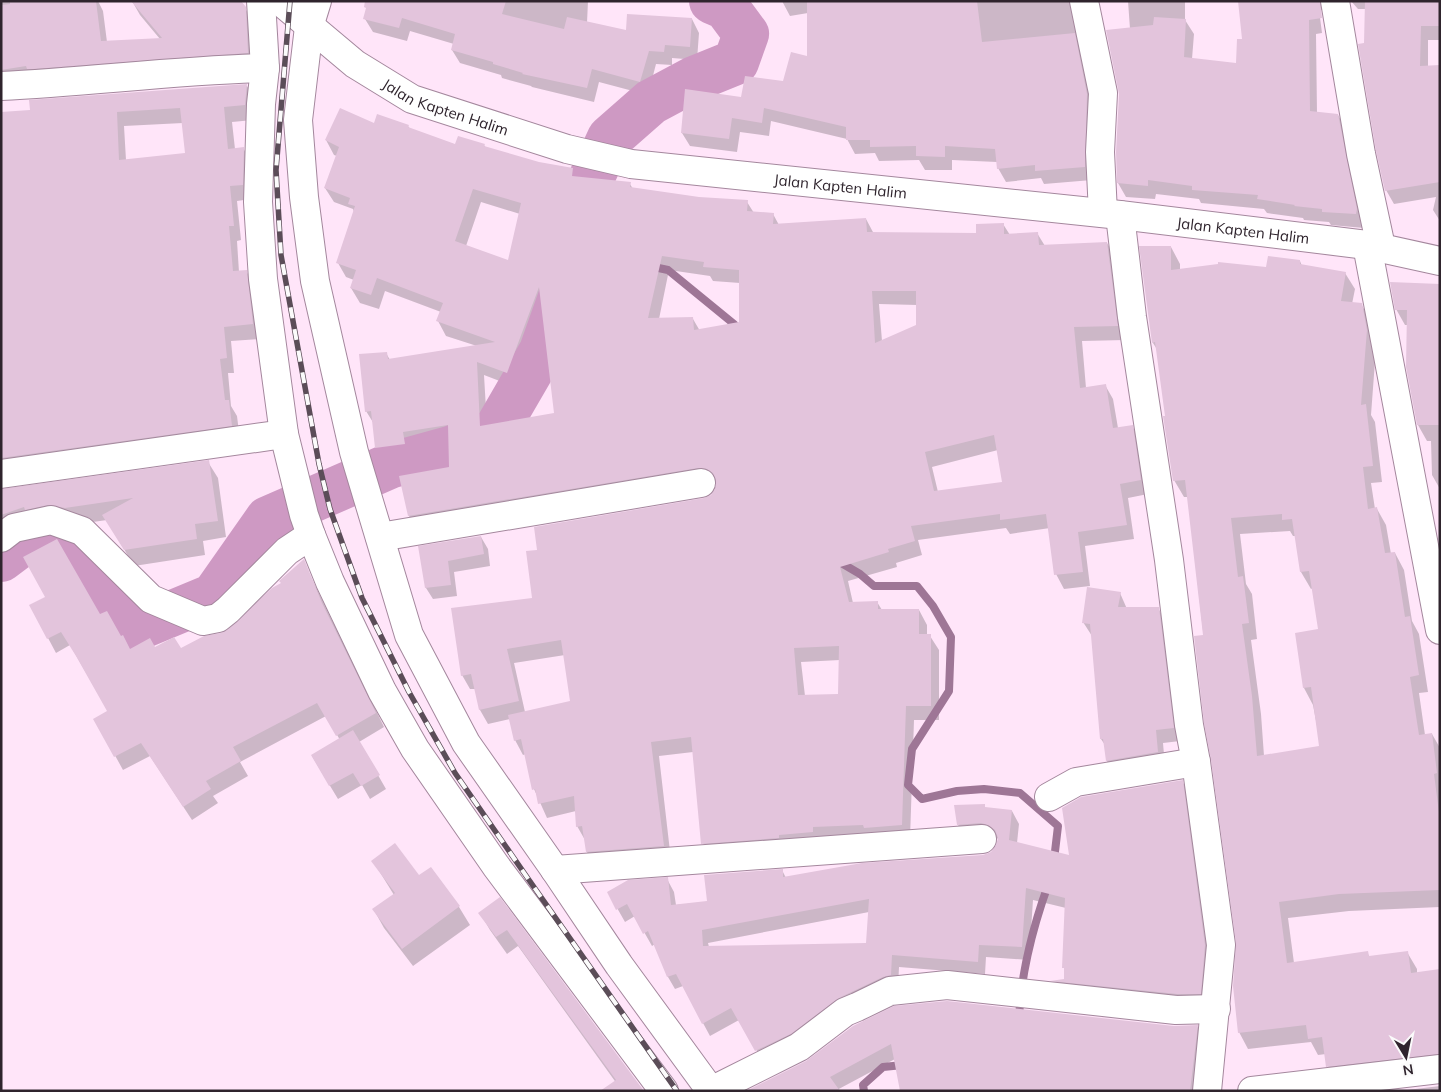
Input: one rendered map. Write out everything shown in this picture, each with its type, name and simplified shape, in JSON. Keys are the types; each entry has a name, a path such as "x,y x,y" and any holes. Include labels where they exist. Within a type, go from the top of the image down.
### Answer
{"street":[{"path":"261,1 264,68 258,202 263,279 284,434 308,525 330,582 382,691 415,749 496,866 664,1091"},
{"name":"Jalan Kapten Halim","path":"280,1 308,27 356,64 412,99 567,149 631,164 1111,214 1374,246 1440,261"},
{"path":"317,1 308,27 298,120 304,197 315,282 354,452 409,635 462,734 619,966 711,1091 799,1047 845,1012 890,991 947,985 1176,1010 1216,1009"},
{"path":"1084,1 1102,93 1100,152 1132,317 1169,560 1189,725 1196,762 1221,945 1207,1091"},
{"path":"1335,1 1361,154 1374,246 1440,630"},
{"path":"1,86 264,68"},
{"path":"1,474 284,434"},
{"path":"380,537 701,483"},
{"path":"1,538 14,528 51,520 82,531 151,599 203,621 218,618 228,610 287,551 308,525"},
{"path":"1049,797 1076,782 1196,762"},
{"path":"555,870 982,839"},
{"path":"1252,1091 1440,1069"}],"building":[{"path":"10,1 96,1 101,41 162,38 131,1 241,1 246,7 248,53 33,69 27,69 26,66 1,70 1,5 10,4"},
{"path":"365,1 506,1 502,14 564,29 567,17 626,30 627,14 692,18 690,47 665,45 664,52 649,51 640,82 592,69 587,88 522,74 493,64 493,62 451,50 455,34 402,18 399,28 363,19 366,8 364,7"},
{"path":"807,1 977,1 982,42 1075,33 1087,94 1085,167 1035,171 1035,165 997,169 995,149 945,146 945,157 916,156 916,146 870,147 870,140 846,140 846,127 764,108 762,123 732,118 729,139 681,133 685,89 741,97 745,76 783,81 791,52 807,56"},
{"path":"1238,1 1320,1 1322,18 1309,20 1310,111 1338,114 1357,209 1356,214 1322,212 1322,209 1257,199 1258,195 1192,190 1192,186 1148,180 1148,186 1117,183 1116,152 1119,94 1106,30 1153,25 1154,17 1186,19 1184,57 1236,63 1237,39 1242,39"},
{"path":"1365,1 1440,1 1440,26 1421,26 1420,66 1440,65 1440,182 1385,191 1376,151 1358,44 1364,43"},
{"path":"247,84 245,105 224,107 228,149 244,147 243,185 230,186 234,226 229,226 233,271 247,270 253,324 224,327 227,358 220,359 225,400 229,400 232,426 1,458 1,112 30,110 29,100","holes":["180,108 185,153 119,160 117,112"]},
{"path":"340,108 374,123 377,114 455,144 458,136 485,144 484,146 539,162 573,168 572,176 631,182 630,187 699,197 748,200 747,211 774,213 773,224 866,218 867,232 976,233 976,224 1004,223 1004,234 1038,232 1039,245 1107,242 1118,326 1074,327 1080,388 1106,384 1113,428 1133,425 1141,480 1120,484 1127,525 1078,532 1083,572 1054,575 1046,514 1000,520 1000,514 911,526 915,541 888,549 889,552 840,567 849,602 878,601 878,609 919,609 919,634 931,634 931,706 906,706 902,825 864,828 863,825 813,827 813,832 779,835 779,838 701,844 691,737 651,742 664,846 586,852 582,826 576,827 574,796 538,804 535,789 532,790 521,739 514,741 508,715 570,701 561,640 507,649 519,701 479,710 471,674 461,676 451,608 532,598 526,551 537,550 534,527 704,498 711,495 715,489 716,480 713,473 707,469 698,468 408,516 399,476 449,467 448,425 403,432 405,444 375,448 371,411 365,412 359,354 387,352 388,359 495,342 436,321 443,303 377,278 371,295 350,288 356,270 336,263 355,206 348,204 350,198 324,188 339,147 325,140","holes":["473,189 521,203 508,260 455,241","662,256 704,262 703,267 739,270 739,322 694,330 693,317 648,318","539,287 554,413 480,426 477,362 507,373","872,291 916,291 916,325 875,343","994,435 1002,482 934,491 925,452","839,646 838,694 798,695 794,648"]},
{"path":"1139,246 1171,246 1171,270 1218,264 1218,262 1266,267 1268,256 1300,260 1300,264 1346,272 1341,301 1362,303 1367,330 1361,405 1366,404 1373,466 1363,467 1368,509 1377,507 1385,553 1395,552 1405,617 1410,616 1419,675 1410,677 1419,735 1432,733 1437,773 1434,774 1440,820 1440,890 1339,894 1279,902 1287,963 1368,951 1369,956 1408,951 1411,973 1440,969 1440,1054 1326,1067 1322,1037 1308,1039 1306,1025 1238,1033 1233,986 1236,943 1211,760 1204,723 1194,636 1203,635 1185,480 1173,481 1163,416 1165,416 1155,342 1152,343","holes":["1282,514 1282,520 1292,519 1300,572 1309,571 1318,629 1295,633 1303,688 1311,687 1319,746 1257,756 1252,696 1242,624 1249,623 1243,576 1238,577 1231,518"]},
{"path":"1390,282 1440,284 1440,425 1417,425 1406,367 1407,310 1395,310"},
{"path":"209,460 218,521 195,524 197,539 124,550 102,515 133,498 65,508 48,505 25,510 24,507 1,515 1,489"},
{"path":"481,536 484,554 448,561 451,585 425,588 418,546"},
{"path":"57,539 100,614 107,611 130,649 150,638 155,647 174,637 181,648 204,636 227,630 272,588 281,583 279,581 304,559 322,603 376,713 336,736 317,703 233,747 241,761 206,781 211,789 183,807 141,743 114,757 93,719 107,711 61,632 47,639 29,605 45,597 23,557"},
{"path":"1087,587 1121,592 1118,607 1159,607 1174,728 1156,730 1158,752 1106,761 1103,739 1100,739 1090,624 1082,623"},
{"path":"353,730 380,775 361,786 353,773 329,786 311,755"},
{"path":"1183,780 1205,945 1201,994 1177,994 1050,981 1064,979 1064,968 1062,968 1065,898 1026,888 1022,947 979,945 978,962 892,955 891,975 839,998 791,1034 755,1051 731,1008 702,1024 676,974 667,977 648,931 643,934 627,904 616,910 607,892 628,880 668,877 671,905 707,901 704,875 783,869 783,877 862,863 983,855 991,852 998,838 995,830 981,823 957,825 954,805 985,804 985,807 1012,810 1009,840 1069,855 1062,808 1081,797","holes":["869,899 866,943 703,946 702,930"]},
{"path":"395,843 419,875 431,867 460,906 402,949 372,909 395,893 371,861"},
{"path":"500,897 644,1091 600,1091 616,1080 507,930 496,937 478,913"},
{"path":"947,1001 1174,1026 1198,1025 1190,1091 900,1091 891,1044 830,1077 840,1091 746,1091 806,1061 853,1026 894,1006"}],"waterway":[{"path":"1,559 17,547 40,535 53,533 63,536 96,584 132,630 214,596 268,519 392,465 450,449 495,432 542,351 577,252 578,207 610,138 651,102 694,79 736,62 746,34 726,7 712,1"},
{"path":"649,266 668,270 740,331"},
{"path":"837,559 874,586 917,586 933,606 951,637 949,691 912,749 908,785 922,799 957,791 984,789 1020,793 1058,826 1054,860"},
{"path":"1019,1018 1022,984 1029,950 1037,917 1048,885"},
{"path":"864,1091 863,1085 883,1067 903,1065"}],"railway":[{"path":"290,1 276,170 281,255 319,464 330,509 362,598 409,692 455,773 677,1091"}]}
